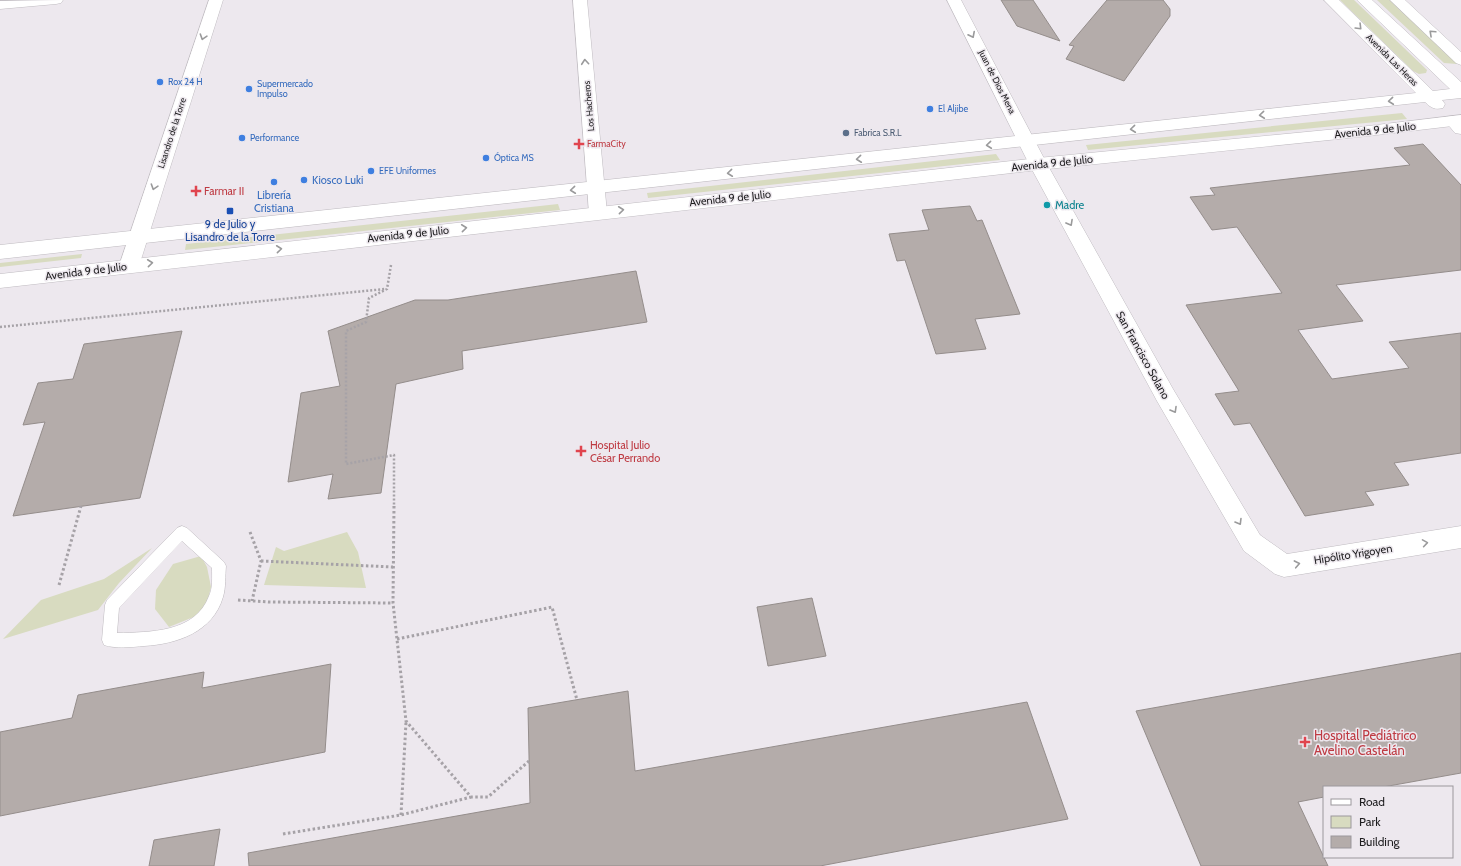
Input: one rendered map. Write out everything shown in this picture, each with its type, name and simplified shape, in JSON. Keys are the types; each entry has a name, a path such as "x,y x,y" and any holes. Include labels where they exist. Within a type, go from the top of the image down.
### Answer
{"main road":[{"path":"0,5 56,0"},
{"name":"Lisandro de la Torre","path":"129,266 216,0"},
{"name":"Los Hacheros","path":"580,0 598,213"},
{"name":"Juan de Dios Mena","path":"954,0 1038,164"},
{"name":"Avenida Las Heras","path":"1331,0 1458,123"},
{"path":"1364,0 1461,92"},
{"path":"1396,0 1461,60"},
{"path":"0,252 1430,97 1461,92"},
{"name":"Avenida 9 de Julio","path":"0,281 1038,164 1458,123"},
{"name":"San Francisco Solano","path":"1038,164 1164,395 1252,543"},
{"name":"Hipólito Yrigoyen","path":"1252,543 1284,566 1461,537"}],"lane":[{"path":"182,532 219,566 215,599 198,624 179,634 152,639 109,640 112,605 182,532"}],"path":[{"path":"387,289 391,265"},
{"path":"0,327 387,289"},
{"path":"387,289 369,298 366,322 346,331 346,464 394,455 393,603 406,721 401,815"},
{"path":"59,585 81,506"},
{"path":"250,532 261,561 252,601"},
{"path":"261,561 393,567"},
{"path":"215,599 393,603"},
{"path":"397,639 552,607 577,700"},
{"path":"406,721 471,797"},
{"path":"283,834 401,815 471,797 488,797 529,761"}],"green space":[{"path":"1340,0 1354,0 1427,70 1426,73 1419,74 1413,71"},
{"path":"1377,0 1390,0 1456,61 1457,64 1444,63"},
{"path":"1402,113 1407,119 1088,150 1086,145"},
{"path":"996,154 1000,160 648,198 647,193"},
{"path":"558,204 560,210 185,250 186,244"},
{"path":"82,254 81,258 0,267 0,263"},
{"path":"347,532 358,552 366,588 264,585 276,547 284,551"},
{"path":"152,548 119,583 98,610 3,639 41,600 104,579"},
{"path":"201,556 207,567 211,587 207,603 196,616 169,627 155,609 156,590 173,564"}],"building":[{"path":"1001,0 1033,0 1060,41 1017,26"},
{"path":"1107,0 1163,0 1170,9 1170,16 1124,81 1066,59 1074,46 1069,45"},
{"path":"1423,144 1461,185 1461,270 1336,285 1363,321 1298,330 1332,379 1409,368 1389,342 1461,333 1461,453 1394,463 1409,485 1365,492 1374,505 1305,516 1250,423 1234,425 1215,394 1239,391 1186,305 1282,293 1237,227 1212,230 1190,197 1215,195 1210,188 1410,165 1394,148"},
{"path":"970,206 977,221 982,220 1020,314 975,319 986,349 936,354 905,260 897,261 889,234 929,230 922,210"},
{"path":"636,271 647,322 462,351 463,369 396,384 381,493 328,499 333,474 288,482 301,393 340,386 328,331 415,300 448,300"},
{"path":"182,331 140,498 13,516 45,422 23,425 38,383 73,379 84,344"},
{"path":"812,598 826,656 768,666 757,607"},
{"name":"Hospital Pediátrico Avelino Castelán","path":"1461,653 1461,773 1389,786 1323,786 1323,797 1298,802 1328,866 1201,866 1136,711"},
{"path":"331,664 325,752 0,816 0,732 72,718 78,695 204,672 202,688"},
{"path":"628,691 635,771 1027,702 1068,819 820,866 249,866 248,853 530,803 528,708"},
{"path":"220,829 214,866 149,866 154,840"}],"place":[{"name":"Rox 24 H","path":"160,82"},
{"name":"Supermercado Impulso","path":"249,89"},
{"name":"El Aljibe","path":"930,109"},
{"name":"Fabrica S.R.L","path":"846,133"},
{"name":"Performance","path":"242,138"},
{"name":"FarmaCity","path":"579,144"},
{"name":"Óptica MS","path":"486,158"},
{"name":"EFE Uniformes","path":"371,171"},
{"name":"Kiosco Luki","path":"304,180"},
{"name":"Librería Cristiana","path":"274,182"},
{"name":"Farmar II","path":"196,191"},
{"name":"Madre","path":"1047,205"},
{"name":"9 de Julio y Lisandro de la Torre","path":"230,211"},
{"name":"Hospital Julio César Perrando","path":"581,451"},
{"name":"Hospital Pediátrico Avelino Castelán","path":"1305,742"}]}
